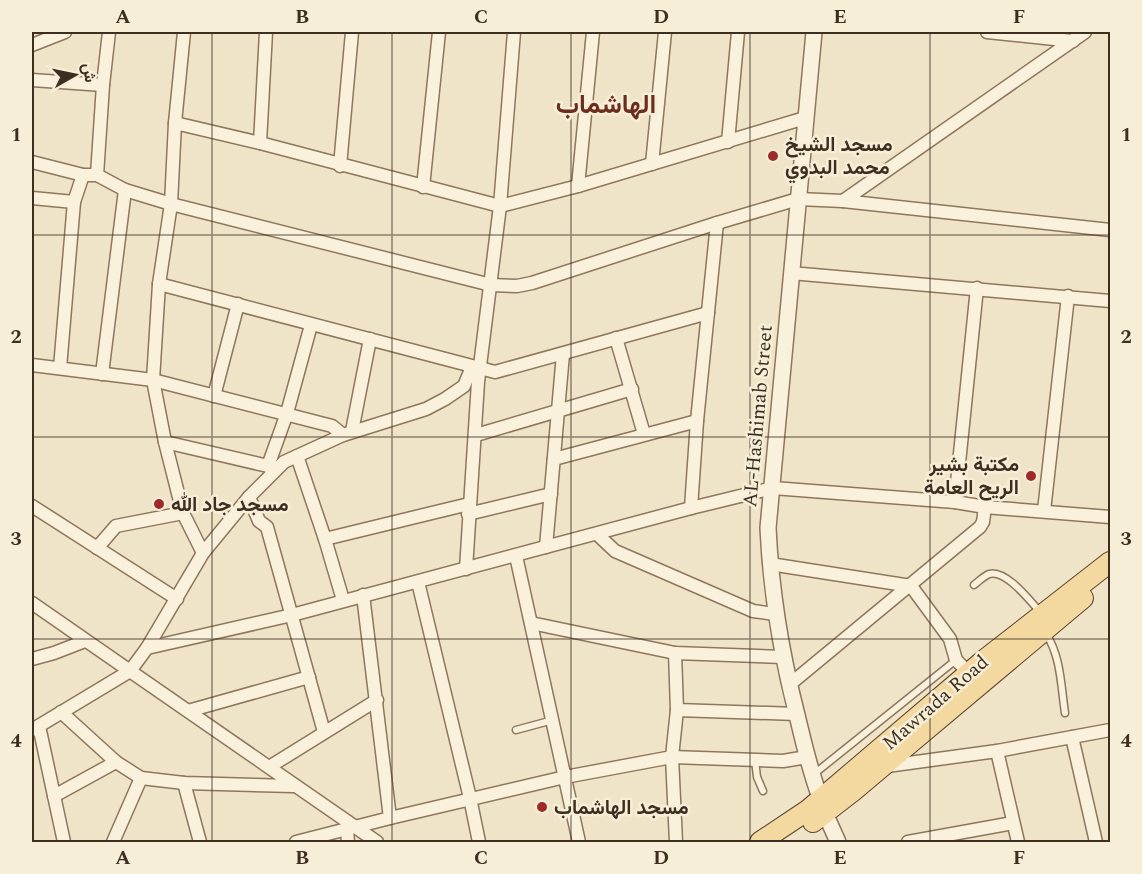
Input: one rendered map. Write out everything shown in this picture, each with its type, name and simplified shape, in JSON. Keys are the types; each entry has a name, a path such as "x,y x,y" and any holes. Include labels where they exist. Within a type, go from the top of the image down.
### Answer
{"main road":[{"name":"Mawrada Road","path":"1040,621 1110,562"},
{"name":"Mawrada Road","path":"783,843 976,666 1040,621 1110,578"},
{"name":"Mawrada Road","path":"760,843 823,807 882,766 976,666"}],"street":[{"path":"32,45 65,32"},
{"path":"97,175 109,32"},
{"path":"184,32 175,123 171,204 159,284 153,380 165,442 183,513 203,553"},
{"path":"260,143 266,32"},
{"path":"340,166 352,32"},
{"path":"423,187 439,32"},
{"path":"466,569 476,435 476,368 491,285 500,206 514,32"},
{"path":"578,186 593,32"},
{"path":"652,164 665,32"},
{"path":"728,142 738,32"},
{"name":"AL-Hashimab Street","path":"814,32 768,528 775,614 789,685 812,776 838,843"},
{"path":"987,32 1073,40"},
{"path":"843,201 1085,32"},
{"path":"32,80 103,85"},
{"path":"175,123 500,206 578,186 805,118"},
{"path":"32,162 83,175 97,175 125,190 171,204 491,285 517,286 532,283 798,199 843,201 1110,230"},
{"path":"60,368 74,202 83,175"},
{"path":"102,374 125,190"},
{"path":"32,198 74,202"},
{"path":"691,508 697,421 717,223"},
{"path":"791,273 1110,301"},
{"path":"159,284 476,368 500,372 708,313"},
{"path":"956,502 977,288"},
{"path":"1044,511 1068,296"},
{"path":"214,396 238,304"},
{"path":"64,843 35,728 130,671 147,648 203,553 273,467 311,325"},
{"path":"616,338 644,434"},
{"path":"347,433 370,339"},
{"path":"546,547 563,354"},
{"path":"32,365 153,380 287,413 332,426 347,433"},
{"path":"165,442 273,467 347,433 426,409 446,399 464,386 476,368"},
{"path":"476,435 632,389"},
{"path":"554,459 697,421"},
{"path":"297,456 343,600"},
{"path":"147,648 292,615 772,488 1110,517"},
{"path":"325,539 551,494"},
{"path":"249,497 259,521 267,527 324,732"},
{"path":"32,506 177,598"},
{"path":"789,685 980,527 985,507"},
{"path":"97,548 117,526 183,513"},
{"path":"597,534 615,551 753,611 775,614"},
{"path":"516,556 579,843"},
{"path":"770,564 911,586 950,639 976,666"},
{"path":"418,582 479,843"},
{"path":"363,595 390,818"},
{"path":"32,603 269,767 350,834 377,843"},
{"path":"531,623 675,653 783,657"},
{"path":"32,659 85,641"},
{"path":"675,653 677,710 672,757 676,843"},
{"path":"188,711 309,677"},
{"path":"269,767 376,700"},
{"path":"677,710 796,714"},
{"path":"61,712 116,762 141,778 184,783 293,786"},
{"path":"882,766 997,751 1110,730"},
{"path":"1072,737 1096,843"},
{"path":"997,751 1018,843"},
{"path":"296,843 350,834 390,818 470,798 672,757 783,761 807,757"},
{"path":"54,796 116,762"},
{"path":"113,843 141,778"},
{"path":"184,783 200,843"},
{"path":"908,843 1013,823"}],"lane":[{"path":"974,585 987,574 996,573 1007,578 1040,621 1056,654 1065,713"},
{"path":"812,776 976,666"},
{"path":"516,729 553,720"},
{"path":"754,759 757,777 763,791"}],"place":[{"name":"مسجد الشيخ محمد البدوي","path":"773,156"},
{"name":"مكتبة بشير الريح العامة","path":"1031,476"},
{"name":"مسجد جاد الله","path":"159,504"},
{"name":"مسجد الهاشماب","path":"542,807"}],"district":[{"name":"الهاشماب","path":"606,104"}]}
